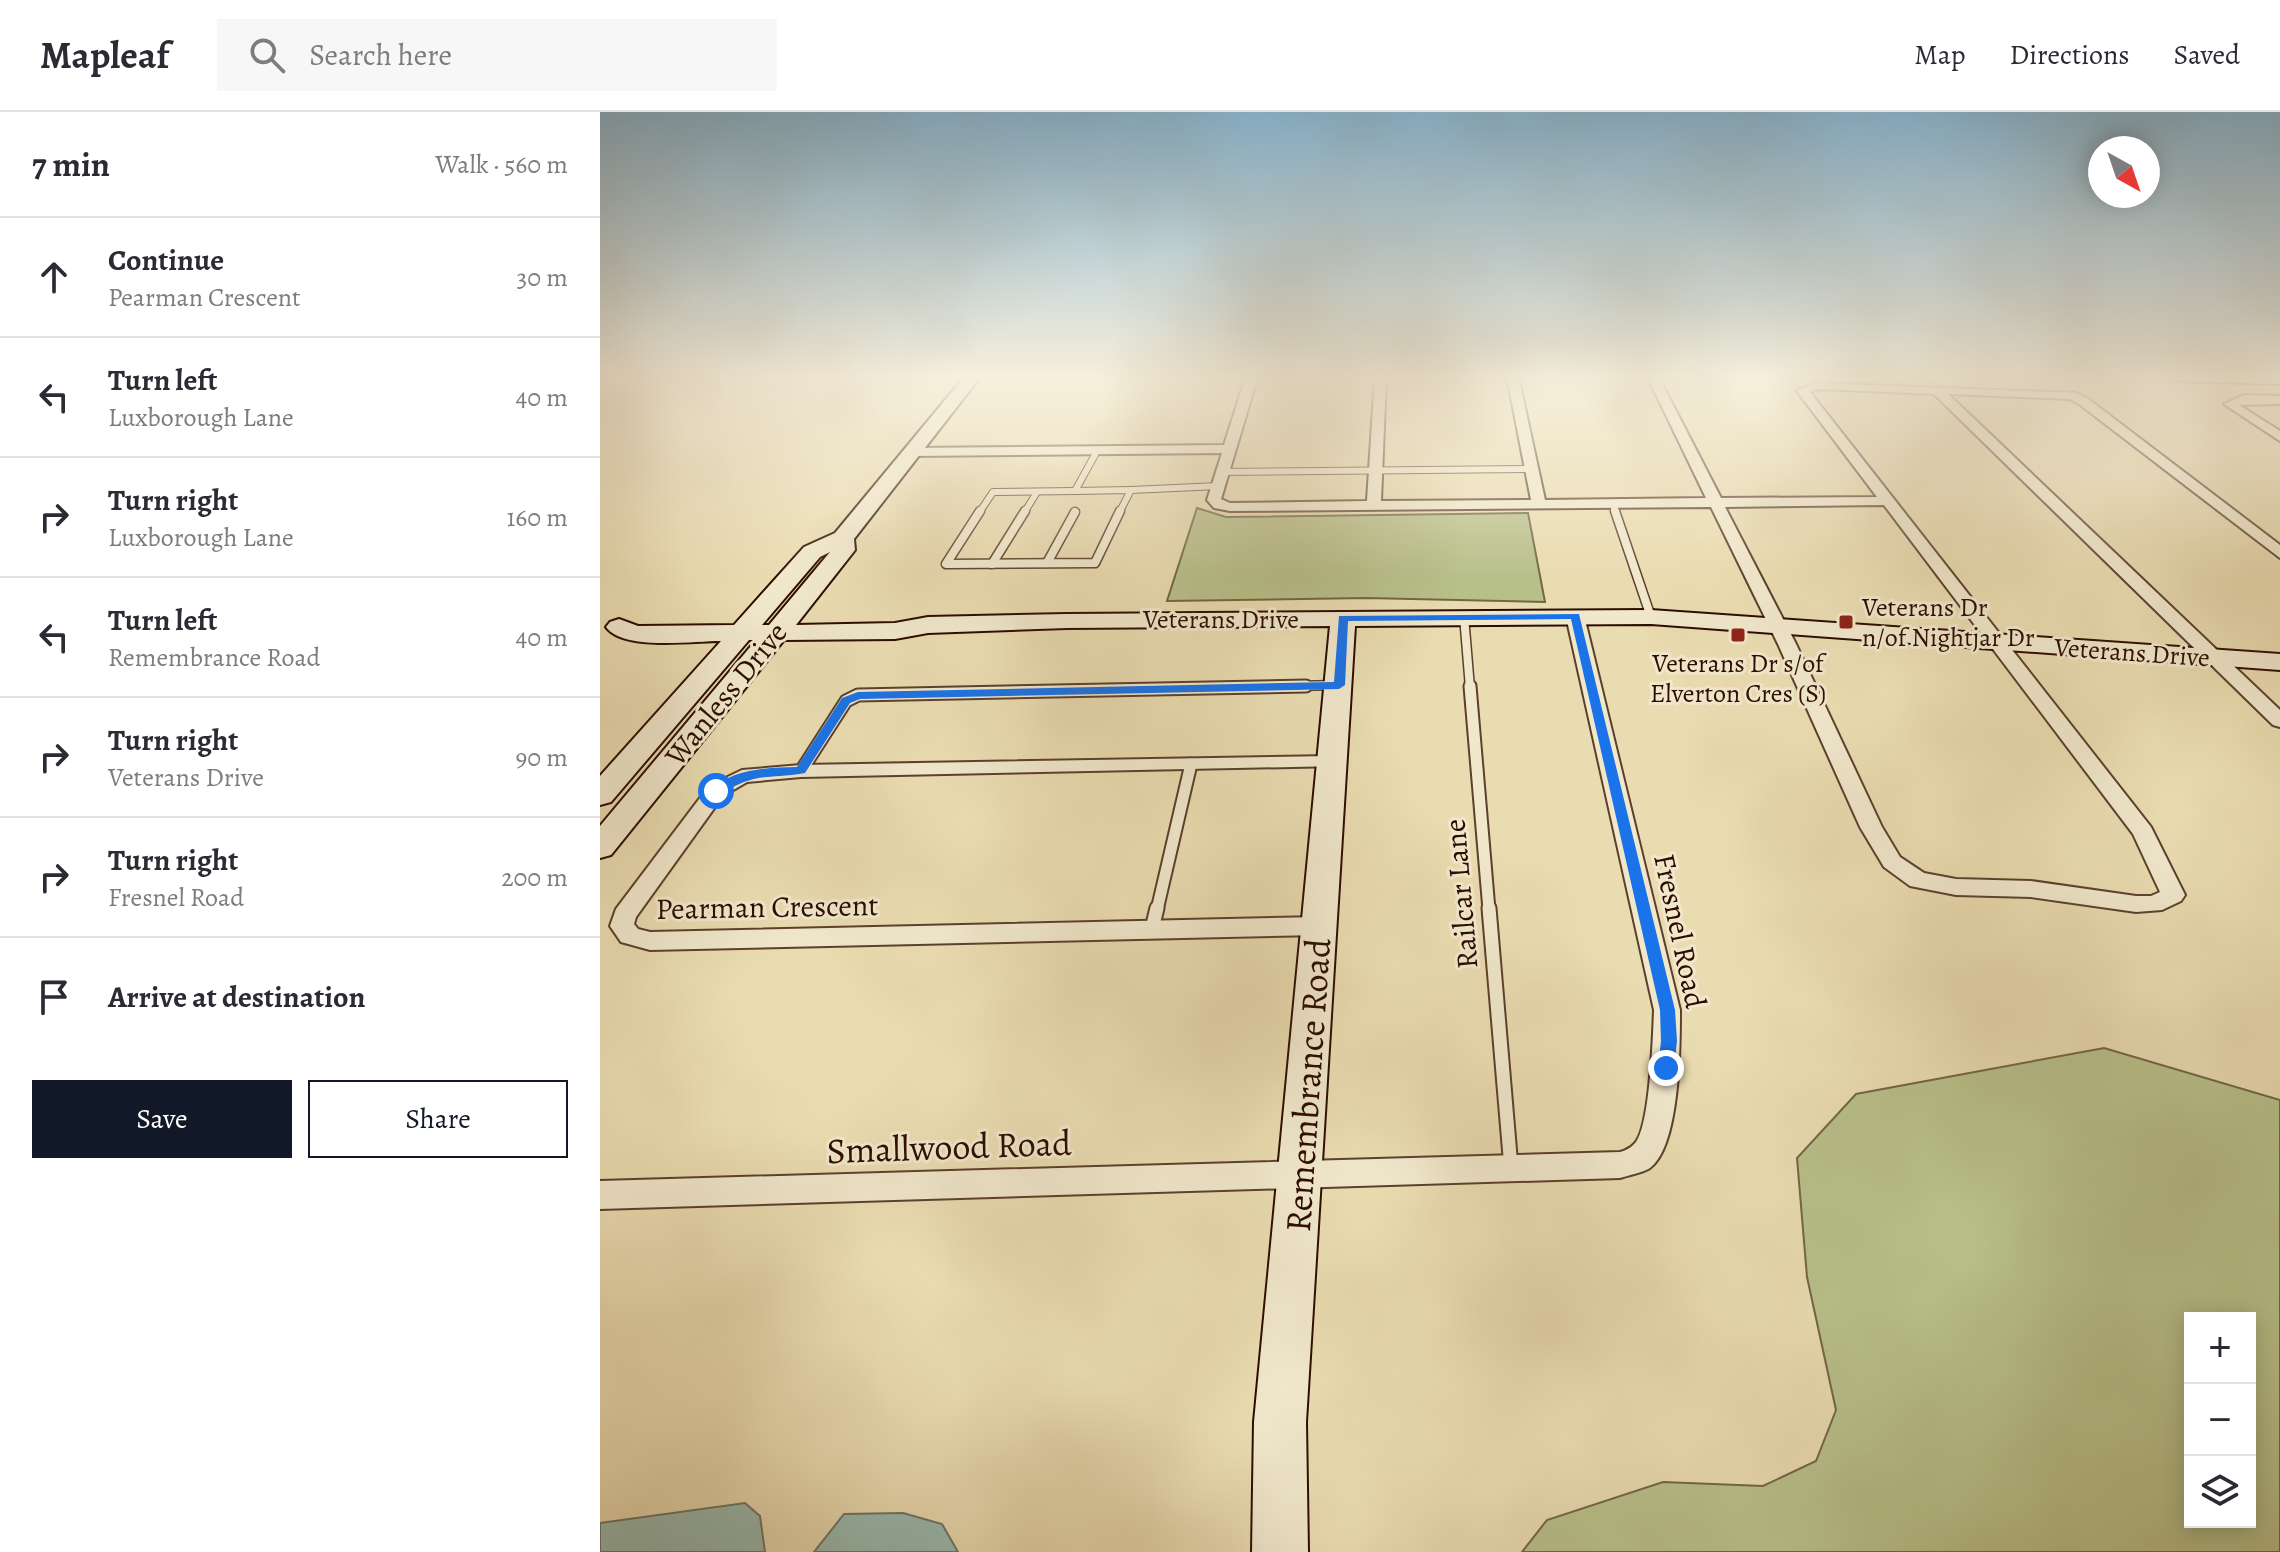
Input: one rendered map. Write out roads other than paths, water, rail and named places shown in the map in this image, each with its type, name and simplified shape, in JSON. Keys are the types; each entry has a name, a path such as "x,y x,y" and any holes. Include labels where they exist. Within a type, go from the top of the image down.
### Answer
{"street":[{"name":"Wanless Drive","path":"600,847 764,626 812,552 843,538 918,443"},
{"path":"1230,443 1214,500 1219,505 1230,507 1886,501"},
{"path":"1374,506 1376,443"},
{"path":"1526,443 1539,504"},
{"path":"1685,443 1778,627 1871,827 1892,862 1918,880 1956,887 2031,889 2136,904 2154,904 2173,895 2143,832 1842,443"},
{"path":"1992,443 2280,721"},
{"path":"2138,443 2280,553"},
{"path":"911,452 1228,449"},
{"name":"Wanless Drive","path":"600,795 764,626 844,550 843,538"},
{"name":"Veterans Drive","path":"610,628 634,634 764,626 895,631 928,625 1464,616 1651,617 2280,662"},
{"name":"Fresnel Road","path":"1301,1173 1620,1165 1639,1159 1652,1145 1669,1041 1667,1010 1575,616"},
{"name":"Remembrance Road","path":"1280,1552 1280,1422 1343,618"},
{"name":"Pearman Crescent","path":"1320,926 650,941 630,936 622,926 624,915 716,791 742,776 760,772 801,771 1332,762"},
{"name":"Smallwood Road","path":"600,1195 1301,1173"}],"lane":[{"path":"1075,491 1097,451"},
{"path":"1131,490 1095,563 946,564 993,492 1131,490 1220,479 1375,471 1532,469"},
{"path":"992,564 1037,492"},
{"path":"1613,504 1651,617"},
{"path":"1047,563 1075,512"},
{"name":"Railcar Lane","path":"1464,616 1511,1168"},
{"path":"801,771 846,701 858,695 1339,685"},
{"path":"1152,929 1191,764"}],"water":[{"path":"745,1503 760,1516 765,1552 600,1552 600,1523"},
{"path":"903,1513 942,1524 958,1552 814,1552 844,1514"}],"place":[{"name":"Veterans Dr n/of Nightjar Dr","path":"1846,622"},
{"name":"Veterans Dr s/of Elverton Cres (S)","path":"1738,635"}]}
